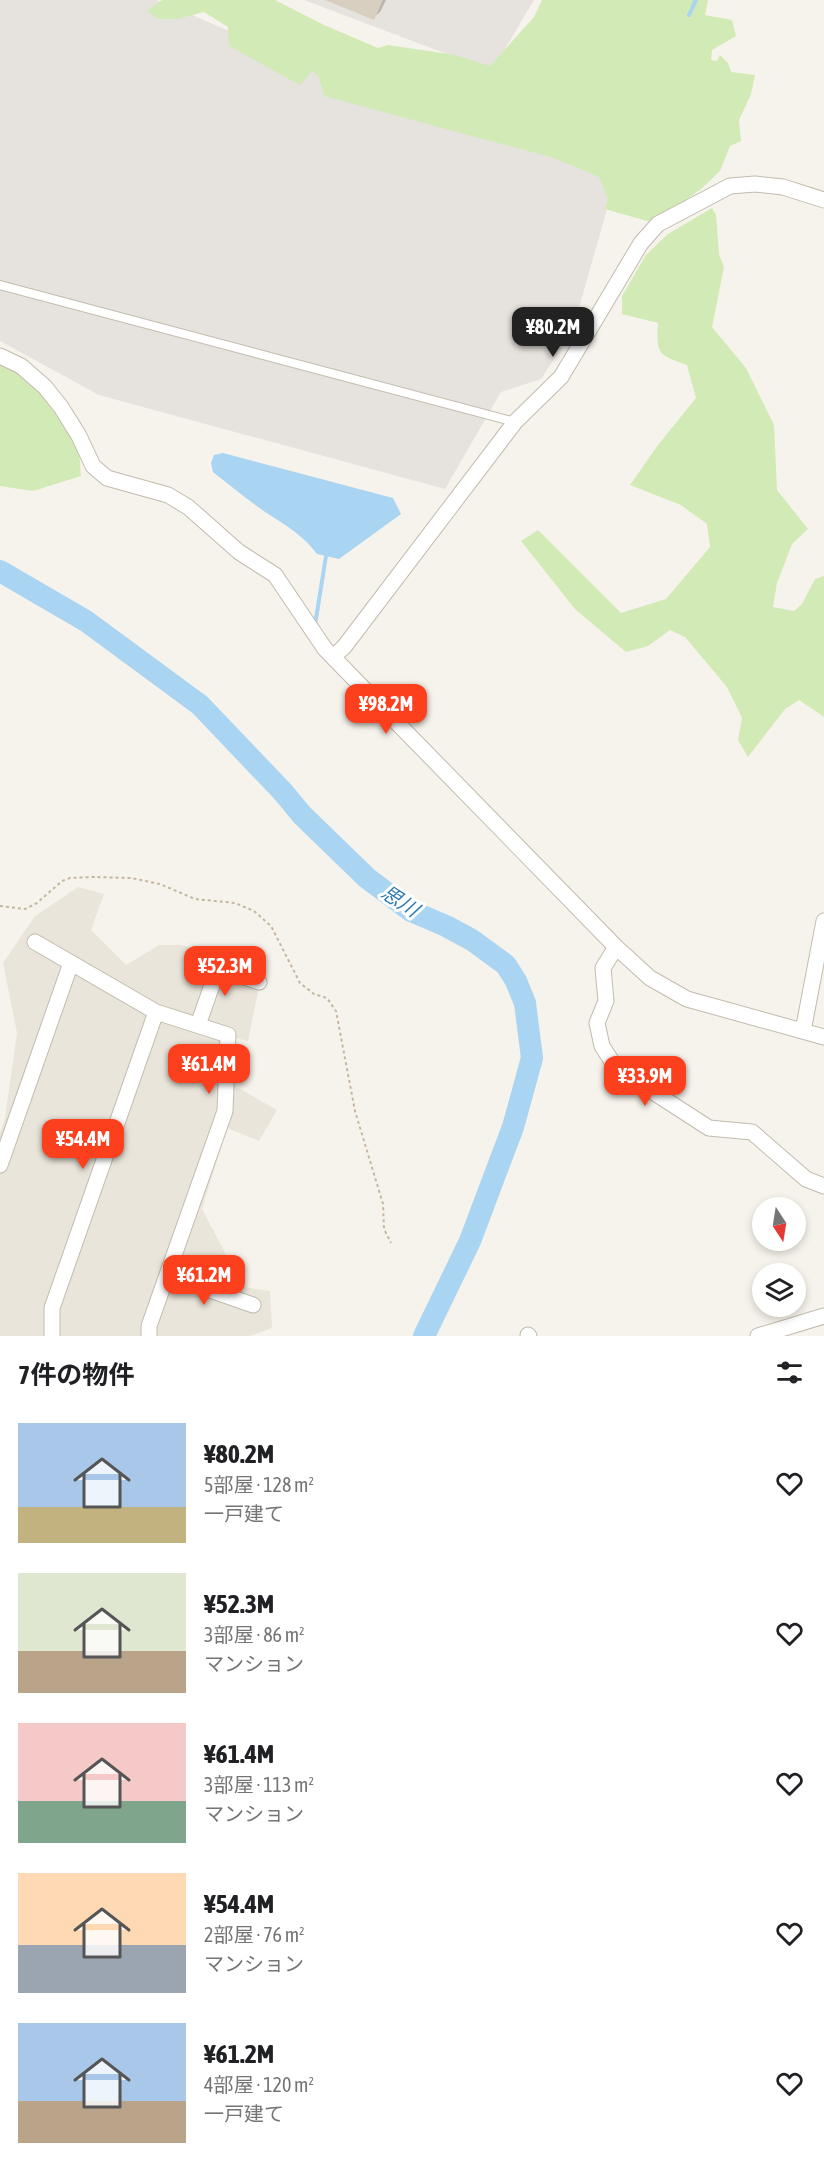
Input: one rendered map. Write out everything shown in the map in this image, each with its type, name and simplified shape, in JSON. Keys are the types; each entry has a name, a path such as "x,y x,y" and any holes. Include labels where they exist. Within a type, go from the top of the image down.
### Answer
{"street":[{"path":"333,657 344,647 515,422 561,377 641,243 658,224 730,186 754,184 783,187 824,200"},
{"path":"0,356 21,366 45,387 79,436 93,466 107,478 168,495 188,507 239,552 275,574 325,649 616,947 650,978 687,999 824,1037"},
{"path":"803,1031 824,921"},
{"path":"35,942 156,1012 228,1035 225,1112 149,1326 149,1336"},
{"path":"616,947 603,968 606,1000 597,1023 602,1046 616,1068 709,1128 752,1132 806,1179 824,1186"},
{"path":"0,1165 71,963"},
{"path":"198,1025 218,968 259,982"},
{"path":"52,1336 52,1308 156,1012"},
{"path":"167,1275 253,1305"},
{"path":"758,1336 824,1316"}],"lane":[{"path":"0,285 515,422"}],"path":[{"path":"0,906 24,909 37,903 62,881 70,878 93,877 131,878 160,884 195,898 235,903 254,910 271,926 300,983 314,994 327,998 336,1011 355,1111 383,1204 384,1229 391,1243"}],"shaded area":[{"path":"0,0 156,0 293,58 599,171 610,199 572,332 541,379 501,392 445,489 99,395 0,341"},
{"path":"304,0 534,0 492,71"},
{"path":"78,887 104,894 91,930 126,965 159,945 182,945 214,957 211,971 259,987 248,1041 236,1038 233,1085 277,1110 259,1141 227,1128 202,1209 243,1287 270,1291 272,1328 250,1336 0,1336 0,1133 5,1118 17,1033 3,963 35,916"}],"green space":[{"path":"162,0 275,0 324,25 378,48 388,45 455,55 490,66 534,17 542,0 708,0 705,15 732,20 736,36 712,50 711,60 717,61 720,55 728,63 731,72 755,75 751,94 739,120 741,141 730,146 720,171 701,189 654,223 605,209 608,199 599,177 554,158 324,96 319,77 312,71 300,85 229,46 228,27 204,12 177,19 159,19 147,11"},
{"path":"712,208 716,215 719,254 724,267 712,327 746,368 774,425 777,490 808,529 792,544 777,583 773,607 794,611 802,604 815,579 824,576 824,717 799,700 785,709 748,757 738,740 742,718 727,687 685,637 670,630 648,646 626,652 575,609 521,541 538,530 621,613 666,599 710,547 707,524 681,505 630,485 658,445 696,398 687,365 670,359 661,352 658,341 658,323 622,314 622,296 646,255 668,234"},
{"path":"0,362 24,376 36,387 56,413 78,453 81,476 33,491 0,486"}],"water":[{"path":"223,453 393,498 401,514 339,559 317,554 297,533 258,507 213,472 211,463 214,455"}],"building":[{"path":"325,0 383,0 374,20"}],"waterway":[{"path":"689,15 696,0"},
{"path":"315,625 326,556"},
{"name":"思川","path":"0,571 86,621 200,705 302,815 367,878 411,911 472,940 506,965 516,981 525,1003 532,1058 513,1127 470,1241 424,1336"}]}
